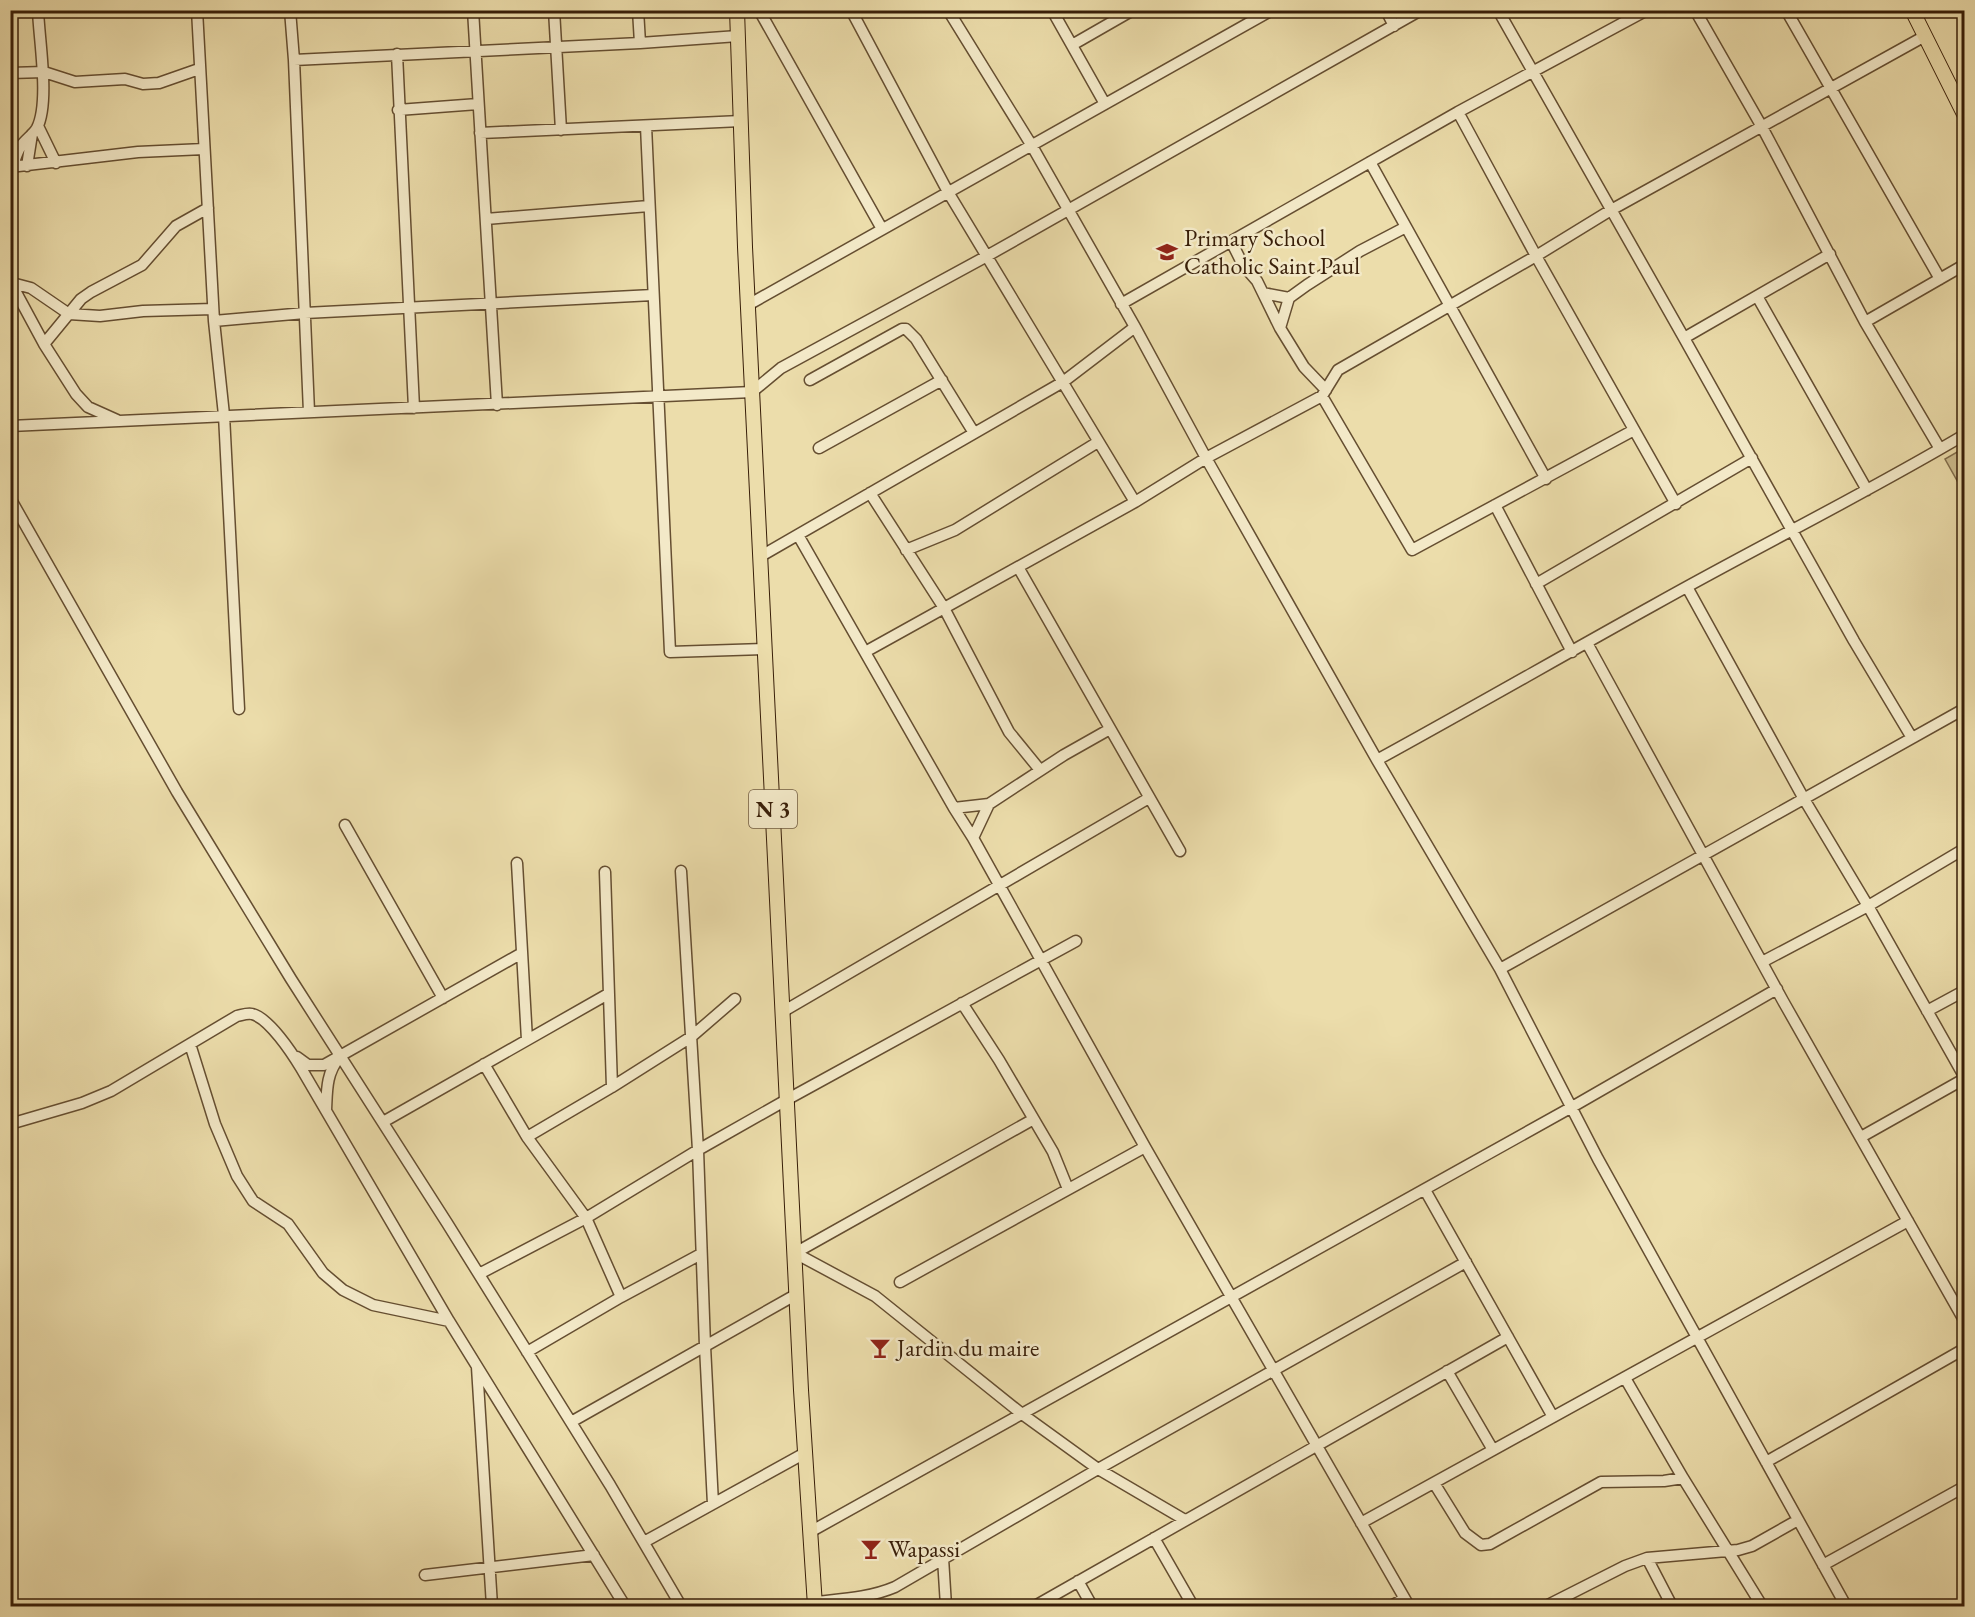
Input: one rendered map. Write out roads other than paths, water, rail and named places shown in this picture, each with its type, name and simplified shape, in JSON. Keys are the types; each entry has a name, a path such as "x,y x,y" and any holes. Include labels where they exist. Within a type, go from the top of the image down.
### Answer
{"main road":[{"name":"N 3","path":"737,10 752,392 805,1453 815,1604"},
{"path":"1912,10 1965,114"}],"street":[{"path":"27,166 42,105 44,72 38,10"},
{"path":"196,10 213,309 224,416 239,709"},
{"path":"290,10 309,412"},
{"path":"473,10 496,405"},
{"path":"554,10 561,130"},
{"path":"638,10 639,43"},
{"path":"759,10 882,229"},
{"path":"851,10 948,192 1135,502"},
{"path":"948,10 1032,146 1377,760 1500,969 1697,1338 1846,1606"},
{"path":"1052,10 1105,104"},
{"path":"1072,45 1133,10"},
{"path":"748,305 1272,10"},
{"path":"1386,10 1394,26"},
{"path":"10,426 752,392 782,368 987,256 1421,10"},
{"path":"1498,10 1854,641 1912,738"},
{"path":"1121,304 1458,112 1647,10"},
{"path":"1695,10 1762,127 1865,322 1940,449"},
{"path":"1786,10 1940,279"},
{"path":"294,60 738,36"},
{"path":"865,652 1135,502 1206,458 1324,393 1338,370 1611,210 1925,36"},
{"path":"397,54 414,408"},
{"path":"10,73 44,72 75,82 125,80 142,84 159,83 199,69"},
{"path":"399,110 478,104"},
{"path":"1458,112 1536,256 1676,504"},
{"path":"480,133 741,121"},
{"path":"646,126 670,652 765,649"},
{"path":"35,130 56,163"},
{"path":"11,167 22,145 35,130"},
{"path":"11,167 138,152 204,149"},
{"path":"1370,162 1546,479"},
{"path":"486,219 649,206"},
{"path":"44,344 81,299 142,265 176,226 208,208"},
{"path":"1280,328 1289,298 1360,251 1406,227"},
{"path":"1231,241 1239,258 1257,281 1280,328 1304,368 1324,393 1412,550 1634,430"},
{"path":"1684,338 1830,254"},
{"path":"1865,322 1965,265"},
{"path":"11,282 31,288 45,300 69,314 100,316 143,311 213,309"},
{"path":"11,282 44,344 76,394 88,407 118,421"},
{"path":"1263,293 1289,298"},
{"path":"214,321 305,313 653,294"},
{"path":"1756,296 1867,489"},
{"path":"761,556 1063,382 1135,327"},
{"path":"810,380 902,329 906,329 916,339 974,433"},
{"path":"819,448 942,380"},
{"path":"1377,760 1965,435"},
{"path":"906,550 955,530 1098,442"},
{"path":"1536,584 1752,458"},
{"path":"870,494 944,608 1009,732 1040,770"},
{"path":"10,498 177,792 291,979 571,1422 681,1606"},
{"path":"1495,505 1572,652"},
{"path":"798,535 973,838 1145,1146 1407,1603 1391,1606"},
{"path":"1018,567 1180,851"},
{"path":"1687,587 1804,799 1965,1077 1861,1137"},
{"path":"1587,643 1777,989 1965,1320"},
{"path":"1500,969 1965,709"},
{"path":"954,808 988,804 1110,729"},
{"path":"784,1011 1149,798"},
{"path":"973,838 988,804"},
{"path":"345,825 442,998"},
{"path":"1762,962 1868,906 1965,849"},
{"path":"517,863 527,1040"},
{"path":"681,871 698,1150 713,1504"},
{"path":"605,872 612,1087"},
{"path":"479,1274 586,1218 788,1099 1076,941"},
{"path":"290,1051 308,1065 324,1065 522,953"},
{"path":"810,1532 1425,1190 1777,989"},
{"path":"1927,1011 1965,991"},
{"path":"383,1122 608,994"},
{"path":"527,1137 691,1037 735,999"},
{"path":"962,1003 999,1060 1032,1120 1053,1152 1068,1189"},
{"path":"10,1124 82,1103 111,1091 237,1016 254,1014 270,1027 290,1051 449,1321 625,1606"},
{"path":"190,1044 215,1124 237,1176 253,1201 288,1224 323,1273 343,1290 373,1305 449,1321"},
{"path":"326,1110 329,1075 341,1056"},
{"path":"484,1064 527,1137 586,1218 621,1297"},
{"path":"795,1253 1032,1120"},
{"path":"900,1282 1145,1146"},
{"path":"1425,1190 1553,1417"},
{"path":"1361,1523 1908,1221"},
{"path":"795,1253 874,1296 1022,1414 1098,1469 1185,1520"},
{"path":"527,1352 701,1254"},
{"path":"815,1604 879,1594 895,1587 1098,1469 1466,1263"},
{"path":"571,1422 797,1294"},
{"path":"1035,1606 1508,1337"},
{"path":"1766,1462 1965,1349"},
{"path":"477,1365 492,1606"},
{"path":"1447,1371 1493,1450"},
{"path":"1625,1378 1762,1606"},
{"path":"644,1542 805,1453"},
{"path":"1434,1483 1465,1533 1481,1545 1490,1544 1601,1482 1664,1481 1683,1478"},
{"path":"1823,1565 1965,1487"},
{"path":"1546,1606 1625,1566 1647,1558 1738,1550 1752,1546 1798,1520"},
{"path":"1154,1538 1193,1606"},
{"path":"425,1575 594,1555"},
{"path":"943,1558 946,1606"},
{"path":"1647,1558 1672,1606"},
{"path":"1078,1581 1092,1606"}],"place":[{"name":"Primary School Catholic Saint Paul","path":"1167,252"},
{"name":"Jardin du maire","path":"880,1348"},
{"name":"Wapassi","path":"871,1549"}]}
